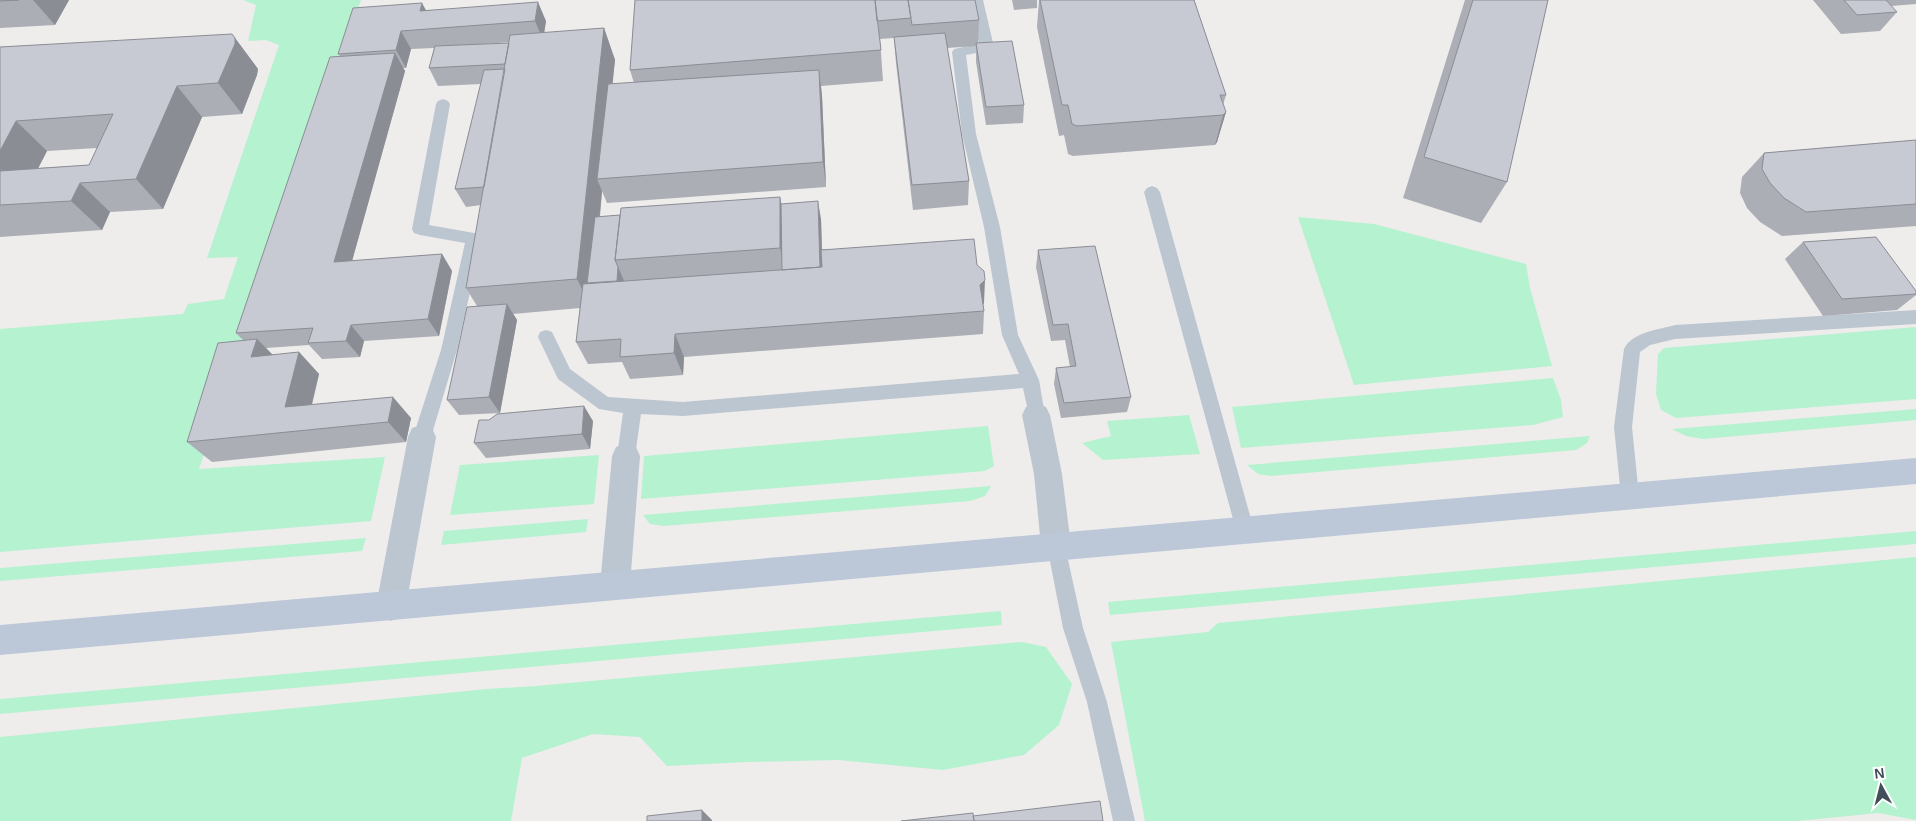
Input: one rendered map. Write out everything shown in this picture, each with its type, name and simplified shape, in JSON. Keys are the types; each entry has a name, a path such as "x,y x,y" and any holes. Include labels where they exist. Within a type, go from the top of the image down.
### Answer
{"main road":[{"path":"0,640 1916,471"}],"street":[{"path":"1036,415 1048,474 1056,546"},
{"path":"391,606 422,437"},
{"path":"615,585 626,456"}],"lane":[{"path":"976,0 987,47 959,52 969,134 992,227 1010,335 1030,380 1036,415"},
{"path":"422,437 449,350 474,239 420,229 443,104"},
{"path":"1152,192 1245,530"},
{"path":"1630,496 1623,427 1632,349 1645,340 1675,332 1916,317"},
{"path":"546,338 564,374 605,404 683,409 1030,380"},
{"path":"626,456 632,406"},
{"path":"1056,546 1073,628 1097,702 1124,821"}],"green space":[{"path":"243,0 361,0 199,469 385,457 371,521 0,552 0,329 183,314 188,304 224,299 238,257 207,258 279,45 266,40 248,41 256,5"},
{"path":"1298,217 1374,224 1526,264 1530,288 1552,366 1354,385"},
{"path":"1916,327 1916,399 1676,418 1661,410 1656,394 1658,354 1664,348"},
{"path":"1553,378 1561,400 1563,417 1533,425 1241,448 1232,407"},
{"path":"1916,409 1916,420 1703,439 1686,436 1672,429"},
{"path":"1189,415 1200,454 1103,460 1082,443 1111,436 1107,421"},
{"path":"988,426 994,466 985,471 641,499 644,456"},
{"path":"1590,436 1587,443 1576,450 1271,476 1258,474 1247,465"},
{"path":"599,455 594,504 450,515 460,465"},
{"path":"991,486 985,496 970,501 664,526 650,524 643,515"},
{"path":"588,519 586,532 441,545 444,531"},
{"path":"1916,531 1916,544 1110,615 1108,602"},
{"path":"366,538 362,551 0,581 0,568"},
{"path":"1916,557 1916,820 1878,813 1798,821 1145,821 1111,642 1208,632 1218,623"},
{"path":"1001,611 1002,625 0,714 0,699"},
{"path":"1022,642 1046,647 1072,684 1059,725 1024,755 943,770 838,760 667,766 640,737 593,734 522,758 511,821 0,821 0,737 487,689"}],"building":[{"path":"635,0 875,0 881,50 630,70"},
{"path":"875,0 908,0 911,18 877,21"},
{"path":"908,0 975,0 979,20 912,25"},
{"path":"1040,0 1194,0 1226,95 1220,95 1226,112 1223,115 1077,126 1072,124 1068,105 1062,105"},
{"path":"1473,0 1548,0 1507,182 1424,157"},
{"path":"1844,0 1886,0 1897,12 1857,15"},
{"path":"538,2 535,21 401,31 396,50 338,54 353,8 422,3 420,11"},
{"path":"604,28 577,279 466,288 510,35"},
{"path":"945,33 969,181 912,185 894,37"},
{"path":"232,34 235,38 235,44 218,83 177,86 136,179 80,183 71,201 0,205 0,171 89,165 113,114 16,121 0,151 0,47"},
{"path":"1012,41 1024,105 986,107 976,43"},
{"path":"509,43 505,64 429,68 435,46"},
{"path":"395,53 334,262 442,254 428,319 351,325 346,341 308,343 313,328 236,333 330,57"},
{"path":"505,69 484,187 455,189 484,70"},
{"path":"819,70 823,162 597,179 608,84"},
{"path":"1916,140 1916,204 1806,212 1784,198 1770,183 1762,169 1764,153"},
{"path":"780,197 780,248 615,260 621,208"},
{"path":"818,201 820,267 782,270 781,204"},
{"path":"620,215 615,260 618,267 617,281 587,283 595,217"},
{"path":"1876,237 1916,291 1916,294 1842,299 1803,242"},
{"path":"974,239 977,265 984,271 985,280 980,285 984,311 675,334 674,353 620,357 621,339 576,342 583,284 822,267 821,250"},
{"path":"1095,246 1131,397 1064,403 1056,368 1076,366 1068,324 1053,325 1038,250"},
{"path":"507,304 489,397 447,400 467,307"},
{"path":"257,339 251,357 299,352 285,407 393,397 388,422 187,442 218,343"},
{"path":"584,406 582,434 474,443 479,420 489,420 497,414"},
{"path":"1100,801 1103,821 974,821 973,816"},
{"path":"702,810 702,821 647,821 647,816"},
{"path":"973,813 974,821 901,821"}]}
